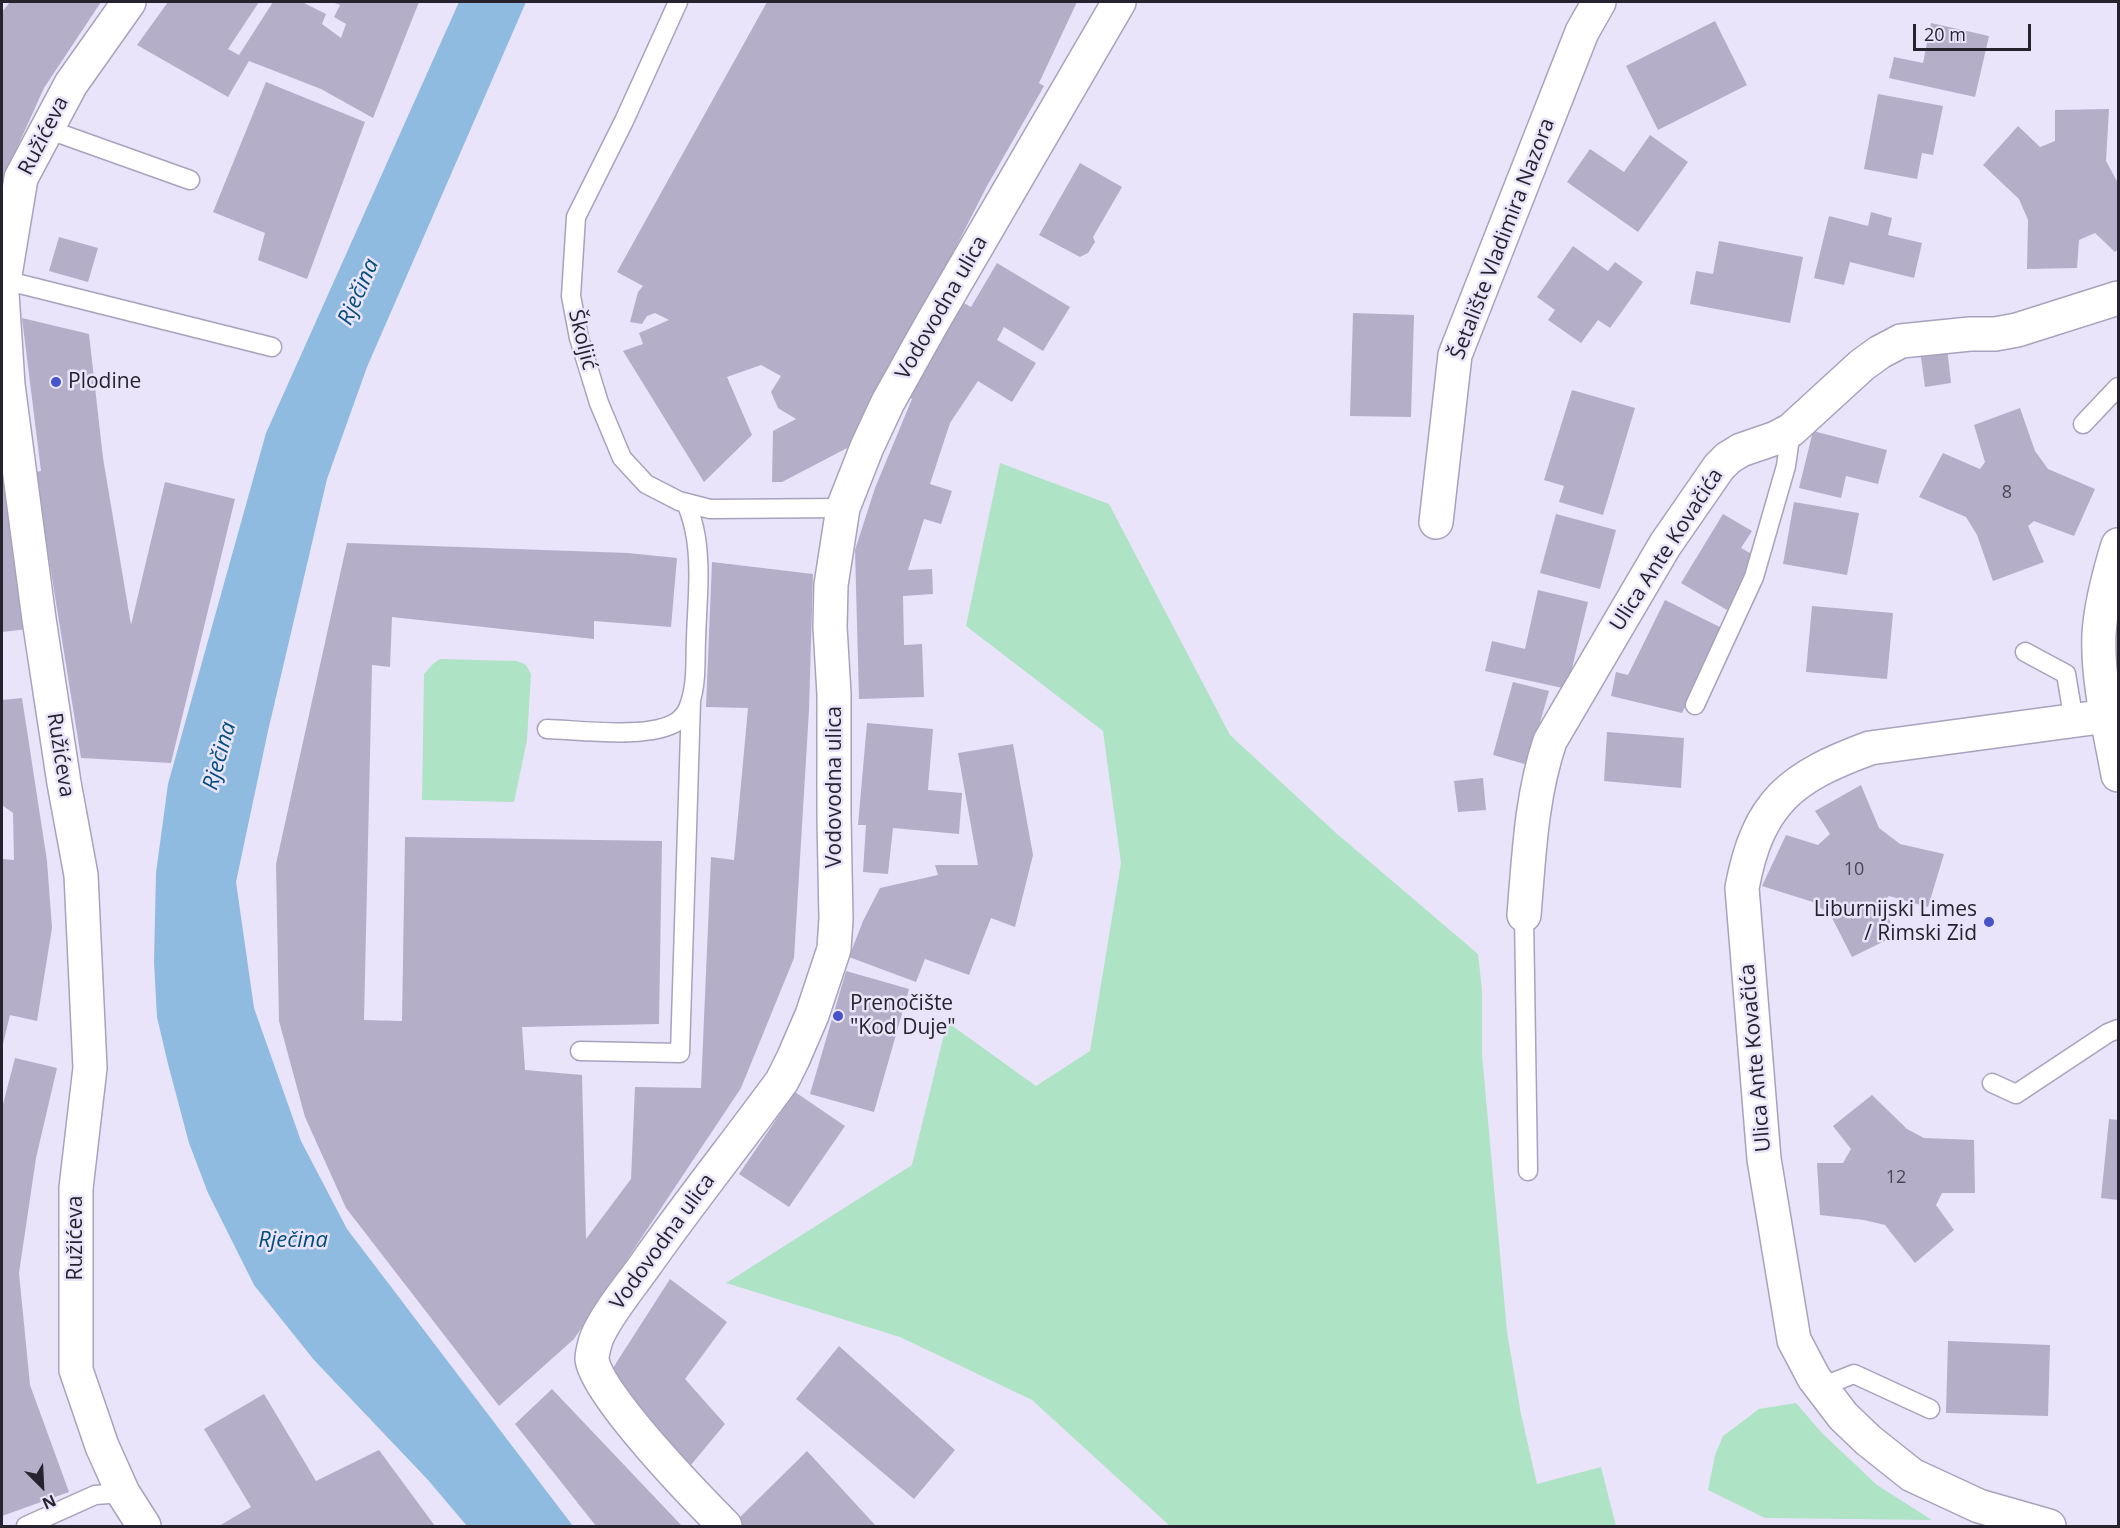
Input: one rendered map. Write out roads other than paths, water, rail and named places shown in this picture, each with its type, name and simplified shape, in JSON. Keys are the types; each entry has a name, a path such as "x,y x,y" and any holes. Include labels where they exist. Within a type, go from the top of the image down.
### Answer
{"street":[{"name":"Ružićeva","path":"129,2 71,84 21,178 2,293 8,385 39,619 64,783 81,875 90,1068 76,1188 76,1371 102,1446 123,1493 144,1527"},
{"name":"Vodovodna ulica","path":"725,1527 684,1485 619,1407 602,1382 592,1359 597,1337 654,1252 782,1081 794,1059 812,1014 834,949 836,919 834,694 830,627 831,585 843,508 888,402 1119,2"},
{"name":"Šetalište Vladimira Nazora","path":"1437,522 1455,355 1582,32 1599,2"},
{"name":"Ulica Ante Kovačića","path":"1524,915 1534,801 1540,770 1550,741 1665,545 1719,467 1741,450 1776,438 1791,430 1862,365 1901,341 1970,334 1995,334 2017,330 2118,298"},
{"path":"2118,545 2104,590 2099,635 2102,677 2118,775"},
{"name":"Ulica Ante Kovačića","path":"2049,1527 1979,1506 1912,1475 1868,1440 1843,1416 1814,1378 1794,1340 1764,1158 1742,888 1757,832 1772,807 1793,786 1834,761 1870,748 2108,716"}],"lane":[{"name":"Školjić","path":"678,2 624,121 576,217 571,296 579,338 599,403 622,458 646,484 686,503 710,508 843,508"},
{"path":"47,129 190,180"},
{"path":"4,280 272,347"},
{"path":"2083,424 2118,387"},
{"path":"1695,705 1754,577 1786,465 1791,430"},
{"path":"580,1052 680,1053 691,701 694,680 698,568 696,539 686,503"},
{"path":"2025,652 2066,674 2073,721"},
{"path":"547,729 642,732 660,729 677,722 686,714 691,701"},
{"path":"1524,915 1528,1171"},
{"path":"1992,1083 2016,1094 2108,1033 2118,1029"},
{"path":"1821,1387 1854,1374 1930,1409"},
{"path":"26,1527 94,1495 123,1493"}],"water":[{"name":"Rječina","path":"459,2 526,2 367,367 327,479 268,731 236,882 254,1008 301,1141 347,1229 573,1526 467,1526 428,1480 314,1360 254,1285 208,1193 189,1143 157,1017 154,962 156,873 168,784 266,433"}],"place":[{"name":"Plodine","path":"56,382"},
{"name":"Liburnijski Limes / Rimski Zid","path":"1989,922"},
{"name":"Prenočište \"Kod Duje\"","path":"838,1016"}]}
